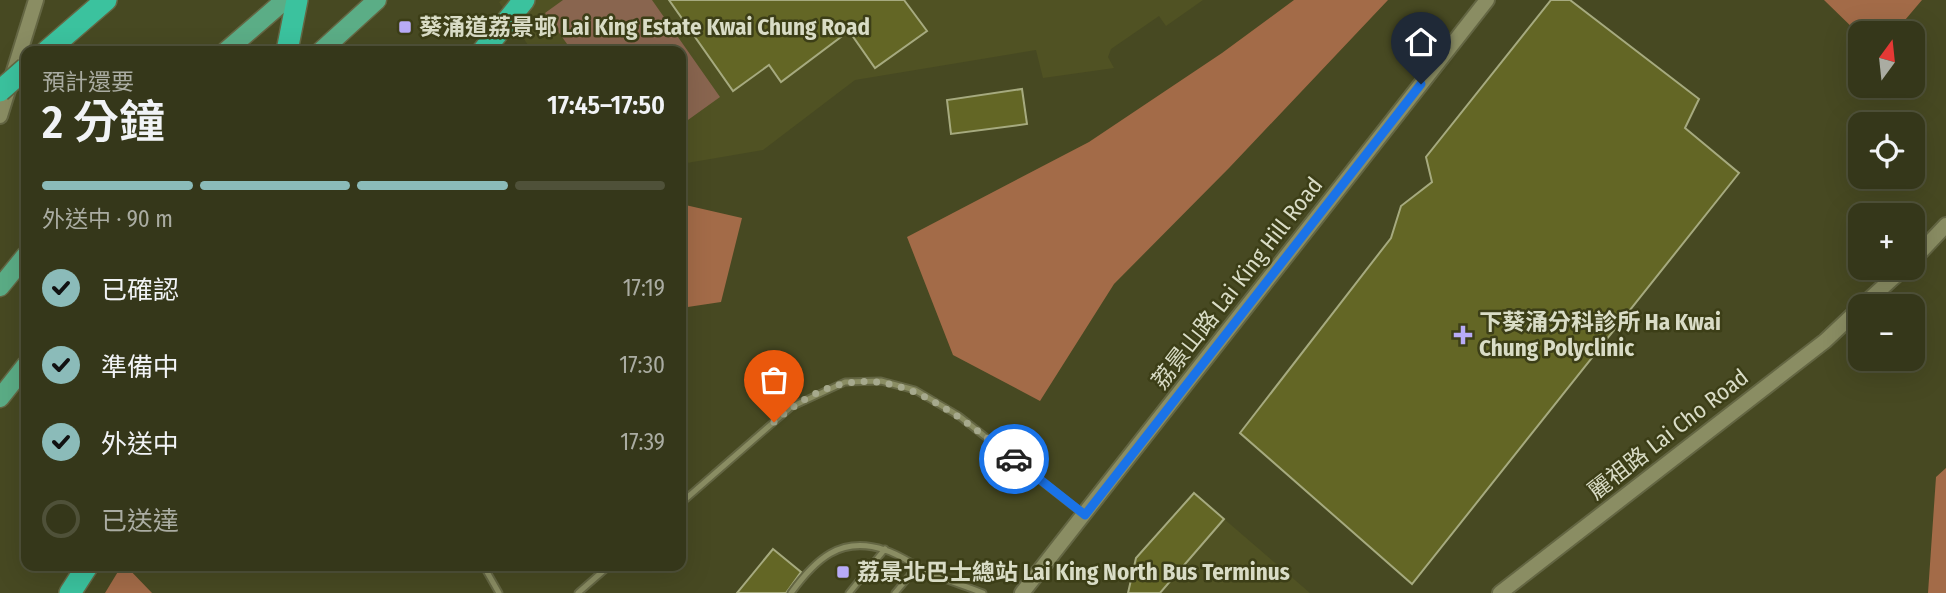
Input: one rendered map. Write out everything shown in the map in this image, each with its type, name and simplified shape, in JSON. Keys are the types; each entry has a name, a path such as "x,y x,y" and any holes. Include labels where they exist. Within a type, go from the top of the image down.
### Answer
{"highway":[{"path":"53,46 106,0"},
{"path":"288,46 297,0"},
{"path":"487,46 524,0"},
{"path":"0,91 21,72"},
{"path":"70,593 84,571"}],"main road":[{"path":"22,46 36,0"},
{"path":"232,46 285,0"},
{"path":"326,46 377,0"},
{"name":"荔景山路 Lai King Hill Road","path":"1022,593 1487,0"},
{"path":"0,116 21,48"},
{"path":"1925,247 1946,225"},
{"path":"0,287 21,261"},
{"name":"麗祖路 Lai Cho Road","path":"1875,294 1891,280"},
{"name":"麗祖路 Lai Cho Road","path":"1500,593 1825,341 1848,319"},
{"path":"0,398 21,371"}],"lane":[{"path":"686,499 791,407 845,382 881,381 915,390 959,416 1085,515"},
{"path":"791,593 816,561 835,550 856,546 885,550 983,593"},
{"path":"849,593 885,550"},
{"path":"895,593 917,566"},
{"path":"486,571 499,593"},
{"path":"579,593 603,571"}],"shaded area":[{"path":"563,0 652,0 684,46 568,46 545,13"},
{"path":"1203,0 1166,26 1159,16 1111,49 1108,57 1114,68 1043,78 1036,50 855,80 763,150 686,163 686,46 529,46 499,2"},
{"path":"1294,0 1388,0 1229,168 1114,284 1040,401 953,355 907,237 1089,142 1222,53"},
{"path":"1824,0 1922,0 1904,21 1848,21 1848,23"},
{"path":"686,48 720,97 686,121"},
{"path":"686,205 742,218 721,302 686,307"},
{"path":"1946,468 1946,593 1928,593 1936,477"},
{"path":"1194,493 1310,593 1128,593 1136,558"},
{"path":"118,571 131,571 152,593 105,593"}],"building":[{"path":"669,0 904,0 927,31 875,68 849,31 781,82 769,65 733,91"},
{"name":"下葵涌分科診所 Ha Kwai Chung Polyclinic","path":"1551,0 1570,0 1699,99 1685,128 1739,173 1412,584 1240,433 1391,238 1401,206 1432,182 1426,157"},
{"path":"1022,89 1027,124 951,134 947,100"},
{"path":"1194,493 1224,519 1160,593 1128,593 1136,558"},
{"path":"773,549 801,572 786,593 737,593"}],"way so far":[{"path":"774,422 791,407 810,396 845,382 881,381 915,390 959,416 1014,459"}],"place":[{"name":"葵涌道荔景邨 Lai King Estate Kwai Chung Road","path":"405,27"},
{"name":"下葵涌分科診所 Ha Kwai Chung Polyclinic","path":"1463,335"},
{"name":"荔景北巴士總站 Lai King North Bus Terminus","path":"843,572"}],"route":[{"path":"1014,459 1085,515 1421,84"}]}
